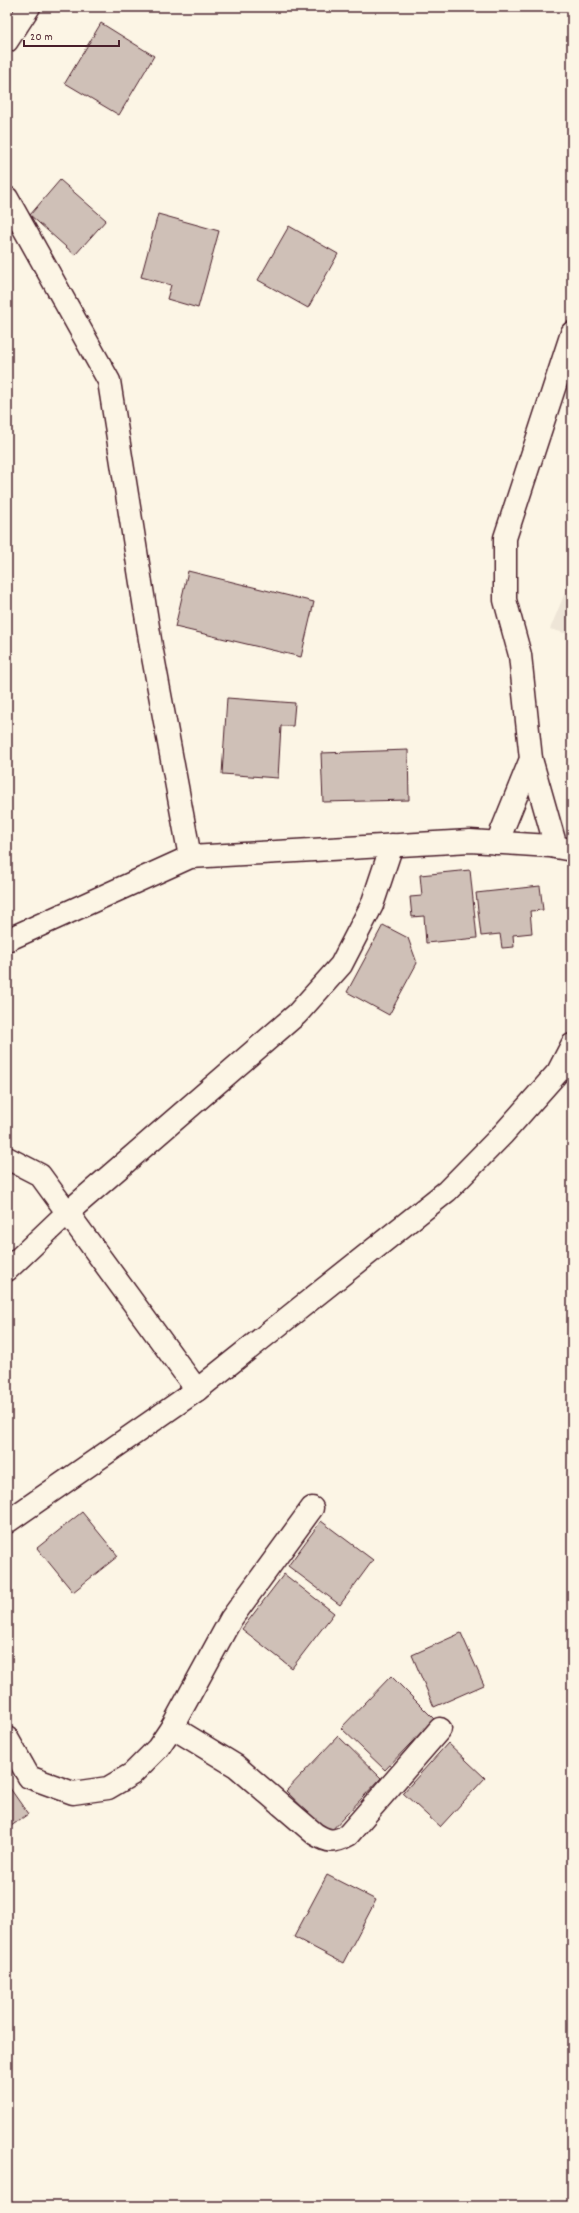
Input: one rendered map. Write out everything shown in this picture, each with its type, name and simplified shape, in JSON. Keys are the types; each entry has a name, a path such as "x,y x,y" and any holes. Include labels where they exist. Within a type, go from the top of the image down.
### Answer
{"street":[{"path":"7,41 29,7"},
{"path":"7,198 109,381 150,646 190,857"},
{"path":"7,940 190,857 470,841 564,848 531,759 520,655 505,600 505,538 572,333"},
{"path":"497,843 531,759"},
{"path":"7,1270 68,1212 297,1014 341,965 372,905 392,845"},
{"path":"7,1522 197,1390 447,1191 503,1134 558,1072 572,1045"},
{"path":"7,1158 40,1175 197,1390"},
{"path":"7,1738 30,1777 73,1793 108,1788 132,1774 158,1748 172,1727 231,1619 312,1508"},
{"path":"172,1727 236,1766 315,1834 327,1841 339,1840 348,1834 440,1729"}],"shaded area":[{"path":"572,576 572,635 550,629"}],"building":[{"path":"101,23 154,56 119,115 65,83"},
{"path":"60,180 106,220 75,255 30,215"},
{"path":"158,214 219,231 198,308 167,299 171,285 141,277"},
{"path":"289,226 338,254 308,308 258,280"},
{"path":"188,571 314,602 301,657 175,627"},
{"path":"227,698 295,703 293,726 281,726 278,778 222,774"},
{"path":"408,750 409,800 323,802 321,753"},
{"path":"470,870 477,938 426,943 424,916 412,917 410,897 422,896 420,875"},
{"path":"540,886 543,910 530,911 532,933 513,935 514,947 502,948 500,934 481,936 476,893"},
{"path":"383,925 408,938 417,963 389,1015 347,992"},
{"path":"82,1512 118,1556 73,1592 37,1548"},
{"path":"321,1521 373,1560 340,1605 288,1566"},
{"path":"284,1574 334,1613 292,1668 242,1629"},
{"path":"461,1633 484,1685 434,1707 412,1655"},
{"path":"391,1676 434,1719 385,1770 341,1728"},
{"path":"338,1736 381,1778 329,1833 286,1791"},
{"path":"448,1743 485,1778 440,1827 403,1793"},
{"path":"7,1784 28,1814 7,1829"},
{"path":"327,1875 376,1900 343,1963 294,1937"}]}
